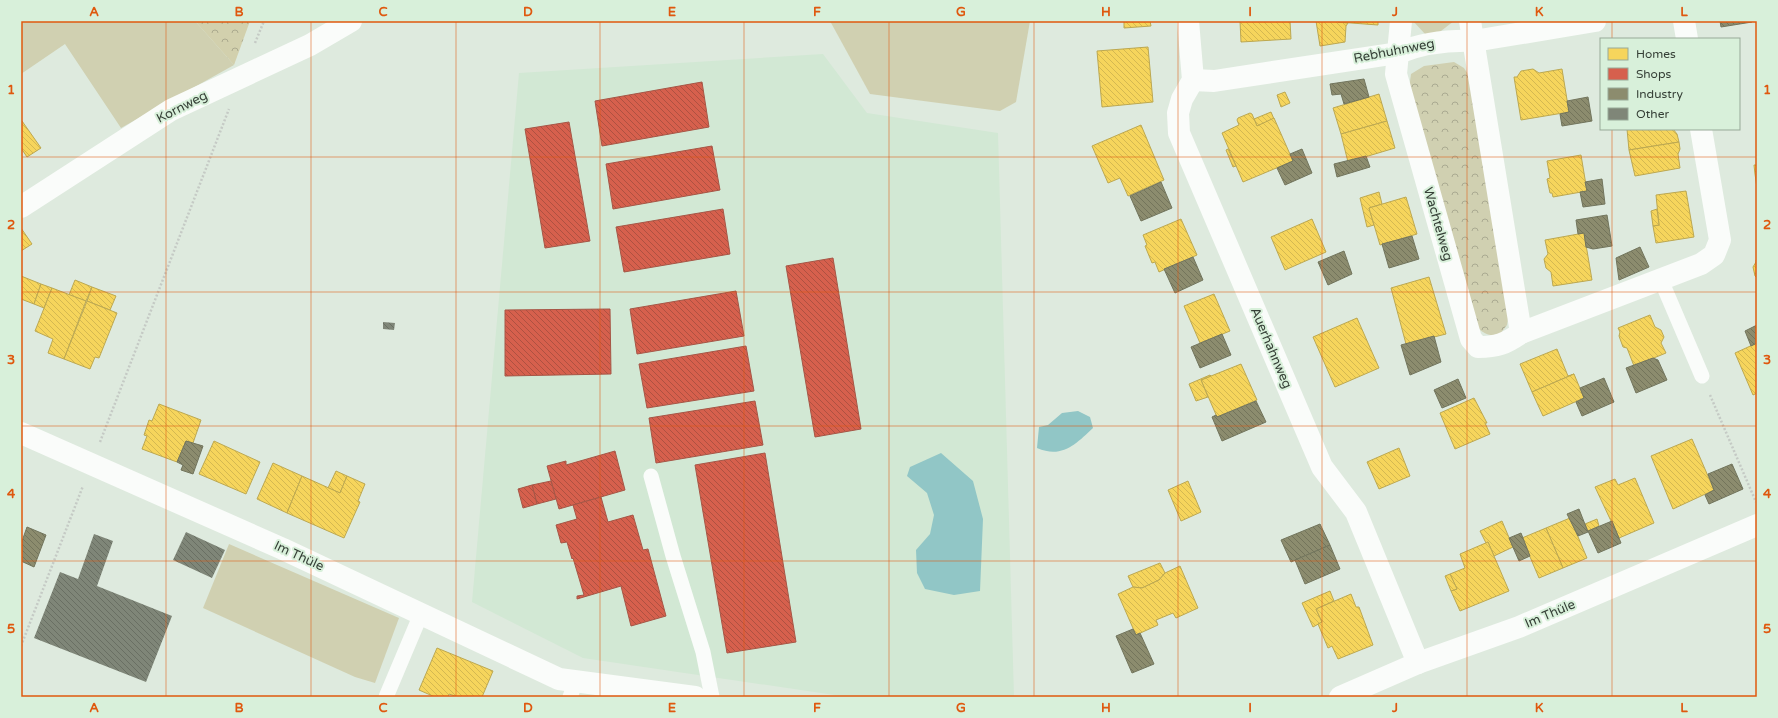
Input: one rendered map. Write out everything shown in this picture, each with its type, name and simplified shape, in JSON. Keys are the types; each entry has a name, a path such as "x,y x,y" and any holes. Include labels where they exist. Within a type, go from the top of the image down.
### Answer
{"street":[{"name":"Kornweg","path":"21,207 171,110 310,44 351,21"},
{"path":"1188,21 1193,80"},
{"name":"Wachtelweg","path":"1401,21 1396,74 1470,339 1478,347 1494,347 1507,342 1521,334 1701,264 1714,255 1720,240 1701,130"},
{"name":"Rebhuhnweg","path":"1193,80 1214,81 1398,53 1415,46 1454,40 1472,31 1595,21"},
{"path":"1684,21 1687,38"},
{"path":"1472,31 1521,334"},
{"name":"Auerhahnweg","path":"1193,80 1182,99 1178,113 1179,133 1322,467 1356,512 1418,663"},
{"name":"Im Thüle","path":"21,432 92,465 283,548 559,679 573,689 695,697"},
{"name":"Im Thüle","path":"1340,697 1418,663 1519,627 1757,526"}],"lane":[{"path":"1661,280 1702,376"},
{"path":"651,476 673,556 703,652 712,697"},
{"path":"386,697 421,614"}],"path":[{"path":"255,44 264,21"},
{"path":"21,646 242,77"},
{"path":"1702,376 1757,504"}],"shaded area":[{"path":"823,54 867,113 998,133 1014,697 848,697 583,658 472,602 519,73"}],"green space":[{"path":"21,21 195,21 234,65 121,128 65,44 21,74"},
{"path":"195,21 250,21 234,65"},
{"path":"830,21 1030,21 1016,102 1000,111 870,94"},
{"path":"1413,21 1454,21 1437,34 1426,35"},
{"path":"1454,62 1464,68 1471,79 1509,313 1507,325 1500,334 1496,335 1487,334 1476,326 1409,89 1411,74 1424,66"},
{"path":"229,544 399,618 375,683 355,677 203,608"}],"water":[{"path":"1078,411 1090,417 1093,428 1087,434 1068,448 1061,451 1046,451 1037,448 1039,427 1048,425 1062,413"},
{"path":"941,453 973,481 983,519 980,591 954,595 925,589 917,573 916,550 930,534 934,515 927,493 907,476 910,467"}],"building: Homes":[{"path":"1124,21 1150,21 1151,26 1124,28"},
{"path":"1240,21 1290,21 1291,39 1241,42"},
{"path":"1316,21 1338,21 1348,23 1346,26 1345,42 1320,46"},
{"path":"1378,21 1378,25 1338,22"},
{"path":"1148,47 1153,102 1102,107 1097,51"},
{"path":"1533,69 1539,73 1562,69 1569,112 1521,120 1514,77 1517,77 1521,71"},
{"path":"1285,92 1290,103 1281,107 1277,95"},
{"path":"1379,94 1387,121 1341,134 1333,108"},
{"path":"1271,112 1274,119 1257,126 1254,119"},
{"path":"1250,113 1252,114 1257,126 1274,118 1293,161 1243,182 1222,133 1239,125 1237,120 1238,118"},
{"path":"22,121 41,148 27,157 21,148"},
{"path":"1387,121 1395,148 1348,162 1341,134"},
{"path":"1141,125 1164,180 1128,196 1120,178 1108,183 1092,146"},
{"path":"1627,130 1674,130 1677,134 1679,142 1629,150"},
{"path":"1679,142 1680,149 1678,154 1680,168 1635,176 1629,150"},
{"path":"1228,149 1236,166 1233,167 1226,150"},
{"path":"1581,155 1587,191 1553,197 1552,193 1550,193 1547,179 1550,178 1547,161"},
{"path":"1754,165 1757,165 1757,188 1755,174"},
{"path":"1686,191 1694,237 1656,243 1653,226 1659,225 1656,195"},
{"path":"1379,192 1382,204 1369,208 1374,225 1367,227 1360,198"},
{"path":"1406,197 1417,234 1380,245 1369,208"},
{"path":"1657,209 1659,225 1653,226 1651,211"},
{"path":"1181,219 1197,255 1159,272 1155,262 1152,263 1145,246 1147,245 1143,235"},
{"path":"1312,219 1326,252 1285,270 1271,237"},
{"path":"21,228 32,244 21,251"},
{"path":"1584,233 1592,280 1553,286 1551,272 1546,268 1544,259 1548,254 1545,240"},
{"path":"1757,260 1757,278 1753,267"},
{"path":"21,276 41,284 34,304 21,299"},
{"path":"1429,277 1446,334 1406,344 1391,288"},
{"path":"75,280 92,287 86,301 69,295"},
{"path":"41,284 52,288 44,308 34,304"},
{"path":"92,287 116,296 110,310 87,301"},
{"path":"52,288 86,301 64,359 48,353 53,339 35,331"},
{"path":"1214,294 1230,331 1200,343 1184,306"},
{"path":"87,301 117,313 99,358 95,357 90,369 64,359"},
{"path":"1650,315 1655,327 1661,330 1664,337 1661,343 1666,353 1634,366 1627,348 1623,347 1618,328"},
{"path":"1357,318 1379,368 1335,387 1313,337"},
{"path":"1757,343 1757,393 1753,395 1735,353"},
{"path":"1557,349 1568,376 1574,374 1532,392 1520,364"},
{"path":"1241,364 1257,400 1217,417 1201,380"},
{"path":"1574,374 1584,398 1543,416 1532,392"},
{"path":"1210,375 1211,376 1201,380 1208,397 1196,401 1189,384"},
{"path":"1474,398 1487,423 1485,423 1490,434 1455,449 1440,413"},
{"path":"159,404 201,420 193,443 186,441 177,462 142,449 147,436 144,435 149,420 152,421"},
{"path":"1692,439 1714,490 1673,509 1651,456"},
{"path":"214,441 260,462 246,494 199,474"},
{"path":"1399,448 1410,476 1379,489 1367,462"},
{"path":"273,463 302,476 287,513 257,499"},
{"path":"336,471 347,476 340,493 328,488"},
{"path":"302,476 340,493 347,476 365,484 358,501 360,502 344,538 287,513"},
{"path":"1635,478 1654,523 1619,538 1595,487 1615,479 1618,485"},
{"path":"1188,481 1201,512 1181,521 1168,490"},
{"path":"1570,518 1587,558 1563,568 1546,528"},
{"path":"1597,519 1599,526 1588,531 1585,524"},
{"path":"1502,521 1513,547 1494,556 1488,542 1486,543 1480,531"},
{"path":"1546,528 1563,568 1539,578 1522,538"},
{"path":"1488,542 1509,591 1460,611 1451,591 1457,589 1450,574 1465,568 1460,554"},
{"path":"1160,563 1165,573 1159,580 1142,588 1133,587 1128,576"},
{"path":"1180,566 1198,608 1176,618 1173,613 1156,620 1158,625 1136,635 1118,594 1133,587 1142,588 1159,580 1165,573"},
{"path":"1450,574 1457,589 1451,591 1445,576"},
{"path":"1330,591 1334,601 1316,609 1322,622 1313,627 1302,603"},
{"path":"1351,594 1356,607 1359,607 1373,645 1338,659 1332,646 1328,648 1318,624 1322,622 1316,609"},
{"path":"437,648 493,671 482,697 458,697 449,694 448,697 435,697 419,690"}],"building: Shops":[{"path":"702,82 709,127 602,146 595,101"},
{"path":"569,122 590,241 545,248 525,129"},
{"path":"712,146 720,190 613,209 606,164"},
{"path":"723,209 730,254 624,272 616,227"},
{"path":"833,258 861,429 815,437 786,266"},
{"path":"736,291 744,336 637,354 630,309"},
{"path":"610,309 611,374 505,376 505,310"},
{"path":"746,346 754,391 647,408 639,364"},
{"path":"755,401 763,445 656,463 649,418"},
{"path":"615,451 625,490 559,509 547,466 566,461 566,465"},
{"path":"765,453 796,642 727,653 695,465"},
{"path":"551,481 556,499 537,504 532,485"},
{"path":"532,485 537,504 523,508 518,489"},
{"path":"601,497 608,522 633,515 643,550 648,549 666,616 631,626 621,586 577,599 577,596 584,595 567,542 561,543 556,525 577,519 573,505"}],"building: Industry":[{"path":"1720,21 1752,21 1752,22 1721,27"},
{"path":"1364,79 1369,97 1344,104 1341,94 1332,95 1330,84"},
{"path":"1588,97 1592,121 1562,126 1560,114 1569,112 1567,101"},
{"path":"1302,149 1312,173 1285,185 1277,168 1293,161 1290,154"},
{"path":"1366,156 1370,167 1337,177 1334,164"},
{"path":"1602,179 1605,204 1583,207 1580,192 1587,191 1585,182"},
{"path":"1161,182 1172,208 1141,221 1130,196"},
{"path":"1607,215 1612,246 1593,249 1586,247 1584,233 1578,234 1576,220"},
{"path":"1412,236 1419,259 1389,268 1382,244"},
{"path":"1640,247 1649,267 1619,280 1616,258"},
{"path":"1344,251 1352,274 1328,285 1318,262"},
{"path":"1193,257 1203,280 1175,293 1164,269"},
{"path":"1757,325 1757,343 1751,346 1745,331"},
{"path":"1222,334 1231,355 1200,368 1191,347"},
{"path":"1434,336 1441,362 1410,375 1401,345"},
{"path":"1653,358 1658,360 1667,380 1636,393 1626,368"},
{"path":"1604,378 1614,402 1582,416 1576,402 1584,398 1580,388"},
{"path":"1458,379 1466,398 1442,408 1434,390"},
{"path":"1256,401 1266,422 1222,441 1212,417 1216,415 1217,417"},
{"path":"186,441 203,446 193,474 181,470 183,465 177,462"},
{"path":"1732,464 1743,489 1709,504 1705,495 1714,490 1708,474"},
{"path":"1579,509 1588,532 1578,536 1567,514"},
{"path":"1612,521 1621,543 1598,553 1588,531"},
{"path":"1320,524 1330,545 1291,562 1281,540"},
{"path":"27,527 46,535 34,567 21,561 21,544"},
{"path":"1521,533 1530,556 1519,561 1509,538"},
{"path":"1330,545 1340,569 1305,584 1295,560"},
{"path":"1133,629 1136,635 1140,633 1154,664 1132,673 1116,636"}],"building: Other":[{"path":"383,322 395,323 394,330 383,329"},
{"path":"186,532 225,550 212,578 173,560"},
{"path":"94,534 113,541 97,586 172,616 146,682 34,638 60,572 78,579"}]}
